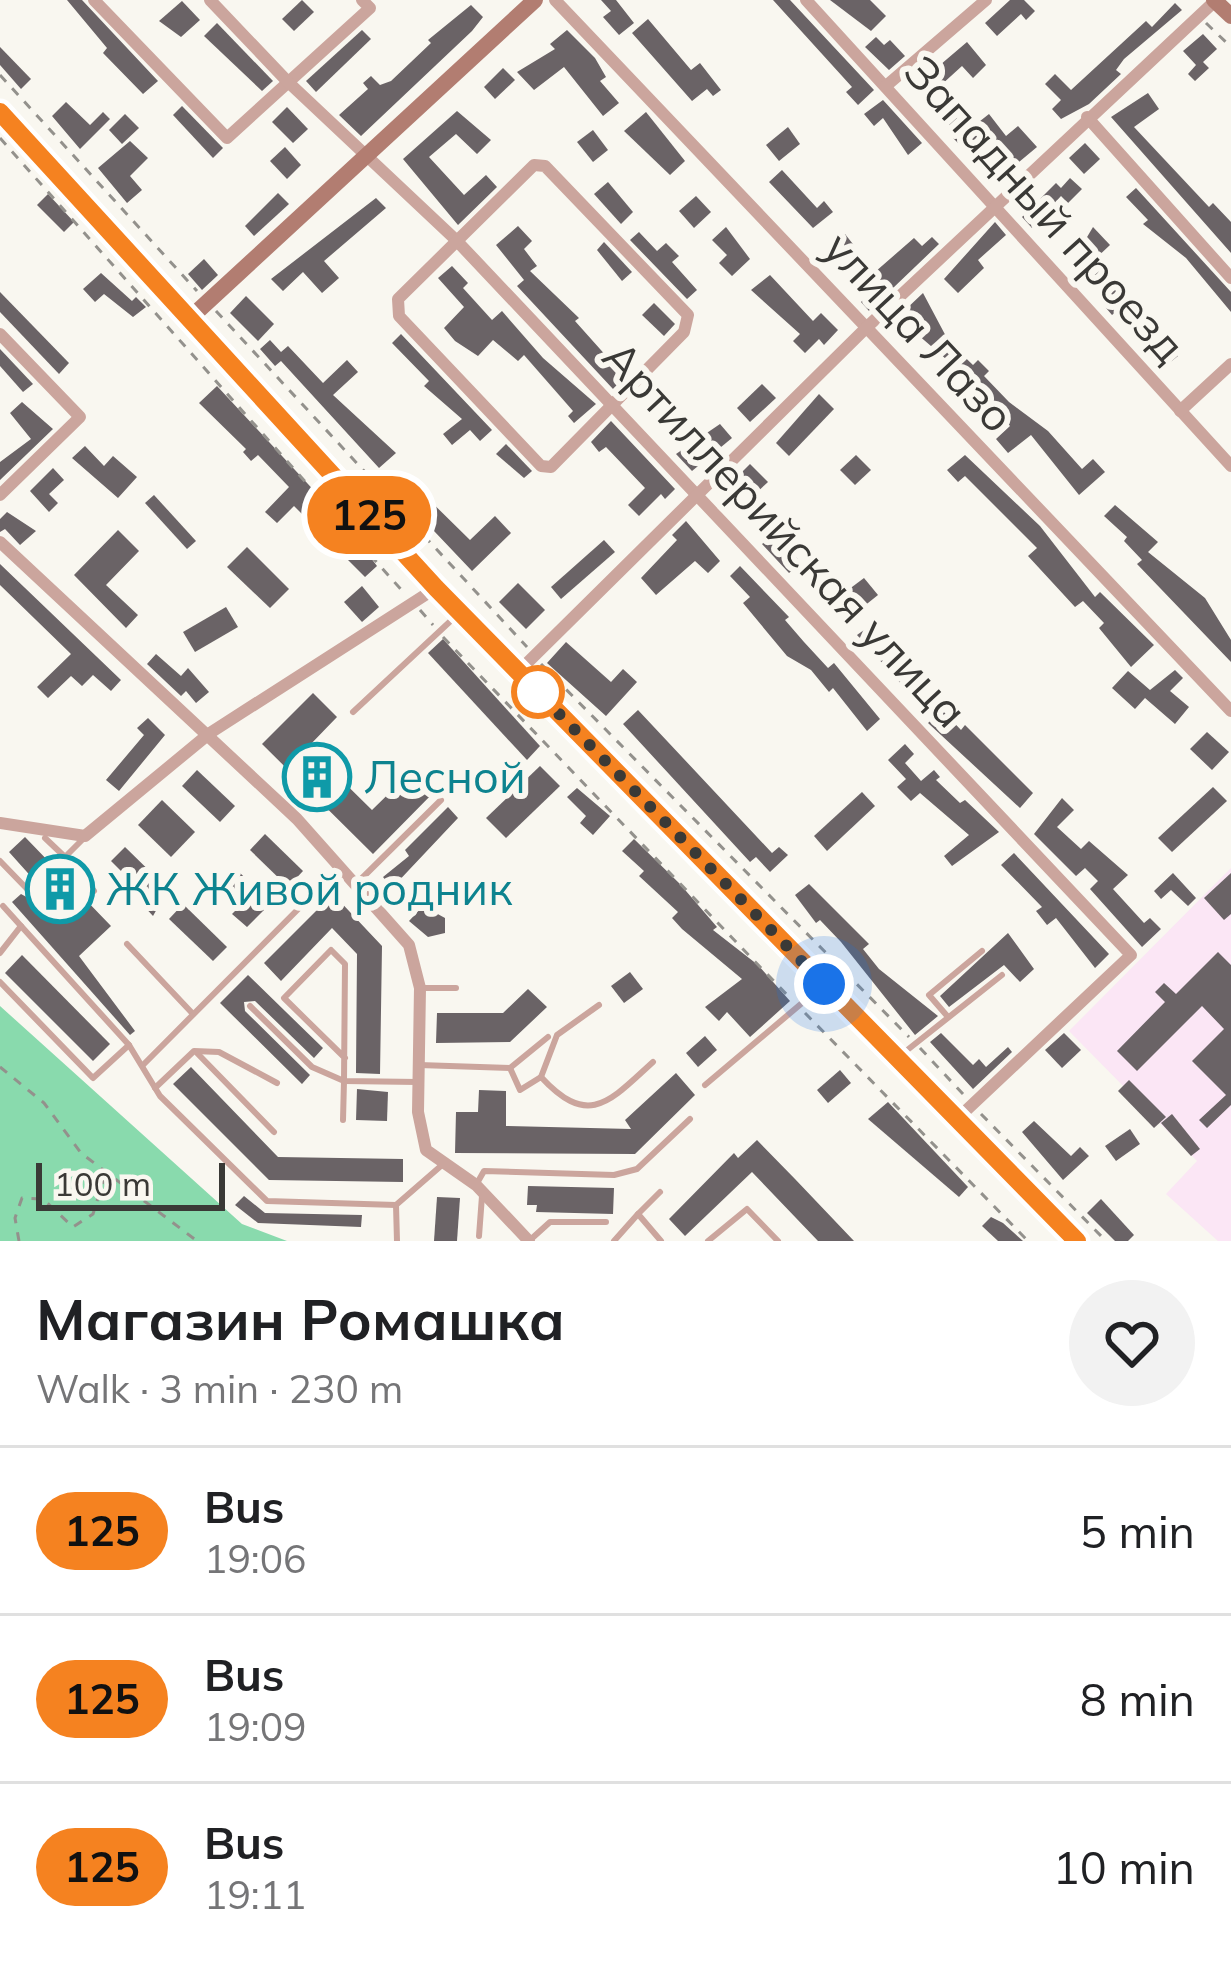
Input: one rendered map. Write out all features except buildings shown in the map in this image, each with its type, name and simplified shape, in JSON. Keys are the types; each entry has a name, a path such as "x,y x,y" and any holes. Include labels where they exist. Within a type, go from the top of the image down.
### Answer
{"main road":[{"path":"188,320 535,0"},
{"path":"1215,0 1231,16"},
{"path":"0,112 436,588 956,1120 1064,1237"}],"street":[{"path":"94,0 227,138 370,8 362,0"},
{"name":"Артиллерийская улица","path":"210,0 286,81 457,240 699,491 1131,955 956,1120"},
{"name":"улица Лазо","path":"556,0 1231,711"},
{"name":"Западный проезд","path":"806,0 1231,466"},
{"path":"886,86 986,0"},
{"path":"518,672 866,328 1215,0"},
{"path":"1088,117 1231,278"},
{"path":"534,165 544,166 688,315 684,332 551,466 541,466 399,316 398,299 457,240 534,165"},
{"path":"0,334 80,417 0,495"},
{"path":"1180,411 1231,364"},
{"path":"0,542 210,733 409,945 420,988 418,1082 420,1133 426,1150 479,1188 529,1241"},
{"path":"0,823 86,836 210,733 436,588"}],"lane":[{"path":"352,712 460,612"},
{"path":"355,885 441,800"},
{"path":"65,857 86,836"},
{"path":"45,838 94,892"},
{"path":"0,861 31,892"},
{"path":"142,1066 339,868"},
{"path":"3,906 129,1045 155,1088 266,1201 396,1205 442,1165"},
{"path":"0,952 21,926"},
{"path":"127,944 194,1014"},
{"path":"343,1120 345,1058 345,964 331,950 284,998 345,1058"},
{"path":"948,1017 929,995 982,951"},
{"path":"896,1058 1002,975"},
{"path":"0,982 93,1078 129,1045"},
{"path":"705,1085 824,984"},
{"path":"420,988 456,988"},
{"path":"510,1068 520,1090 541,1077 557,1035 599,1005"},
{"path":"250,1006 312,1067 344,1081 418,1082"},
{"path":"419,1065 510,1068 548,1037"},
{"path":"155,1088 194,1051 218,1052 277,1083"},
{"path":"194,1051 274,1132"},
{"path":"541,1077 561,1099 585,1108 610,1102 653,1062"},
{"path":"479,1236 479,1188 484,1171 614,1175 637,1169 690,1119"},
{"path":"614,1241 660,1192"},
{"path":"396,1205 397,1241"},
{"path":"708,1241 747,1209 778,1241"},
{"path":"638,1214 661,1241"},
{"path":"529,1241 550,1222 606,1222"}],"path":[{"path":"0,75 534,656 1106,1241"},
{"path":"0,138 439,632 1028,1241"},
{"path":"0,1067 44,1103 81,1153 197,1241"},
{"path":"19,1241 15,1218 22,1198 43,1199 73,1227 93,1214 106,1172"}],"shaded area":[{"path":"1231,868 1231,1241 1218,1241 1166,1194 1197,1161 1069,1031"}],"green space":[{"path":"0,1006 242,1224 287,1241 0,1241"}],"bus line":[{"name":"125","path":"0,112 436,588 1077,1241"}],"place":[{"name":"Лесной","path":"317,777"},
{"name":"ЖК Живой родник","path":"60,889"}],"route":[{"path":"538,692 526,680 824,984"}]}
